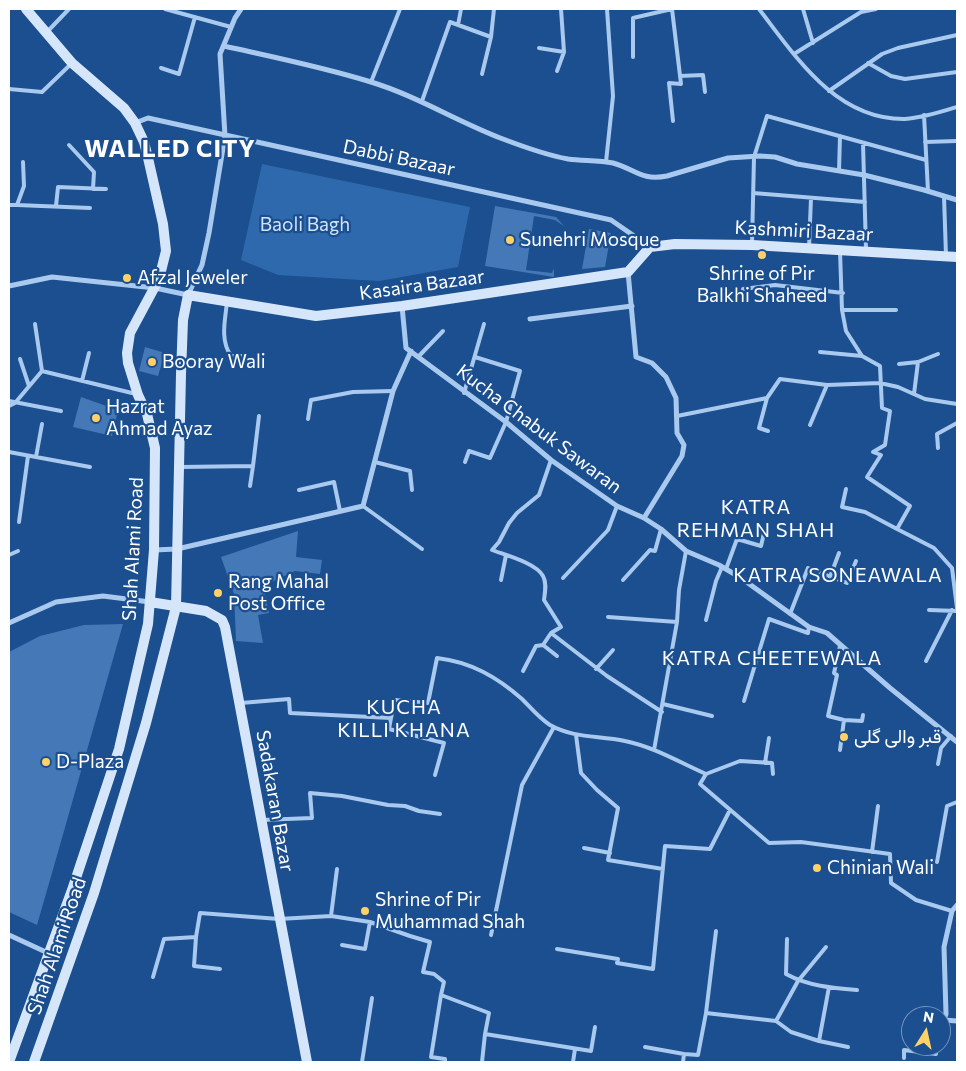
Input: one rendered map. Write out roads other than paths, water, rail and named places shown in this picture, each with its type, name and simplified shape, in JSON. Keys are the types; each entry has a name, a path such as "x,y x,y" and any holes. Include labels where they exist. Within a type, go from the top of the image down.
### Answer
{"street":[{"name":"Shah Alami Road","path":"9,1062 72,890 119,749 140,660 150,602 154,550 155,448 147,414 138,395 128,364 128,345 134,326 155,288 165,262 166,242 144,142 135,123 124,108 72,63 26,9"},
{"name":"Shah Alami Road","path":"34,1062 94,893 146,722 176,607 178,467 184,320 188,295 202,265 210,233 225,136 220,54 241,9"},
{"path":"224,46 371,82 422,101 469,126 534,150 568,158 606,162 644,176 659,178 728,158 776,157 797,164 864,175 957,200"},
{"name":"Dabbi Bazaar","path":"135,123 148,118 500,194 611,220 650,248"},
{"name":"Kashmiri Bazaar","path":"650,248 675,244 752,245 957,257"},
{"path":"644,518 682,456 684,445 677,433 676,398 666,377 652,362 636,357 628,272 650,248"},
{"name":"Kasaira Bazaar","path":"188,295 316,316 402,306 628,272"},
{"path":"9,286 52,278 155,288 188,295"},
{"path":"154,550 177,549 363,506 393,391 411,351 406,348 402,306"},
{"path":"530,318 632,306"},
{"name":"Kucha Chabuk Sawaran","path":"411,351 464,393 506,422 551,460 617,506 644,518 661,529 686,551 724,568 809,627 826,632 840,646 957,742"},
{"path":"9,622 56,602 103,596 150,602"},
{"name":"Sadakaran Bazar","path":"150,602 206,611 222,620 225,627 307,1062"},
{"path":"946,1006 944,947 952,911 957,905"},
{"path":"9,935 48,953"}],"lane":[{"path":"46,33 69,9"},
{"path":"165,9 231,27"},
{"path":"371,82 400,9"},
{"path":"458,25 461,9"},
{"path":"482,74 491,36 494,9"},
{"path":"557,71 564,52 561,9"},
{"path":"606,162 613,96 607,9"},
{"path":"633,57 634,18 672,9 681,84 669,83 673,121"},
{"path":"759,9 811,75 829,91 849,104 888,118 908,119 957,107"},
{"path":"803,9 813,43"},
{"path":"794,54 861,12 876,9"},
{"path":"161,68 179,74 195,17"},
{"path":"422,101 450,22 491,36"},
{"path":"829,91 882,54 898,48 957,35"},
{"path":"539,48 564,52"},
{"path":"9,89 42,92 72,63"},
{"path":"868,63 891,76 905,79 957,72"},
{"path":"680,76 703,75 705,92"},
{"path":"924,115 928,191"},
{"path":"752,245 754,157 767,116 926,160"},
{"path":"839,171 840,136"},
{"path":"926,142 957,141"},
{"path":"863,143 866,252"},
{"path":"69,145 94,172 93,189"},
{"path":"17,205 24,186 23,162"},
{"path":"56,206 58,187 106,189"},
{"path":"753,194 865,202"},
{"path":"944,196 946,256"},
{"path":"809,248 811,198"},
{"path":"9,205 90,208"},
{"path":"840,251 843,293 842,310 846,331 862,356"},
{"path":"743,289 775,285 843,293"},
{"path":"227,302 224,333 225,347 231,356 242,356"},
{"path":"842,310 896,310"},
{"path":"9,406 15,403 42,371 35,324"},
{"path":"464,393 484,324"},
{"path":"418,357 443,331"},
{"path":"820,352 862,356 880,366 882,408 890,411 885,445 873,452 881,454 867,477 910,506 897,529"},
{"path":"82,381 88,353"},
{"path":"899,364 918,362 938,354"},
{"path":"466,462 469,451 490,458 506,422 520,371 475,357"},
{"path":"20,359 29,386"},
{"path":"914,394 918,362"},
{"path":"42,371 138,395"},
{"path":"768,431 759,428 767,398 780,379 826,385 880,384 898,386 924,399 957,404"},
{"path":"810,425 826,385"},
{"path":"308,419 311,400 353,392 393,391"},
{"path":"677,416 767,398"},
{"path":"9,401 61,411"},
{"path":"250,486 260,416"},
{"path":"938,448 937,434 957,423"},
{"path":"36,457 42,424"},
{"path":"9,452 90,467"},
{"path":"19,522 28,456"},
{"path":"543,646 552,633 561,626 544,600 546,588 542,576 534,567 492,550 520,509 539,495 551,460"},
{"path":"375,462 410,471 412,490"},
{"path":"178,467 253,466"},
{"path":"298,490 334,482 340,511"},
{"path":"846,489 842,507 865,512 934,548 952,568 957,609 929,610"},
{"path":"363,506 422,549"},
{"path":"563,578 608,530 617,506"},
{"path":"623,580 650,550 656,551 661,529"},
{"path":"706,620 716,581 737,539 761,546 764,533"},
{"path":"9,555 18,551"},
{"path":"654,750 677,622 679,590 686,551"},
{"path":"830,577 839,553"},
{"path":"501,580 506,555"},
{"path":"790,614 808,568 848,583 856,561"},
{"path":"926,660 952,610"},
{"path":"608,617 677,622"},
{"path":"744,701 769,619 808,633 809,627"},
{"path":"552,633 596,669 662,712"},
{"path":"524,670 536,646 543,646 557,656"},
{"path":"840,646 834,673 837,674 828,716 844,720 862,721 863,715"},
{"path":"596,669 613,650"},
{"path":"435,775 444,743 389,729 395,700 428,703 438,658 454,660 474,666 498,680 549,724 576,735 624,740 654,750 706,774"},
{"path":"239,703 289,699 290,713 391,718"},
{"path":"663,704 712,716"},
{"path":"840,750 844,720"},
{"path":"491,934 522,785 554,726"},
{"path":"576,735 581,773 618,808 608,860 662,869"},
{"path":"938,764 941,748 951,736"},
{"path":"765,763 769,738"},
{"path":"773,774 772,763 740,761 706,774 700,784 769,843 802,842 890,854 891,883 916,900 952,911"},
{"path":"262,820 312,818 310,793 405,806 419,811 440,814"},
{"path":"937,862 947,806 957,802"},
{"path":"872,852 878,806"},
{"path":"557,949 618,959 617,963 652,969 665,846 710,849 730,810"},
{"path":"584,848 610,852"},
{"path":"331,916 338,869"},
{"path":"220,969 194,966 200,913 279,919 331,916 370,922 430,942 423,972 434,974 444,982 440,995 430,1057 445,1059 445,1062"},
{"path":"342,944 365,949 370,922"},
{"path":"645,1047 698,1055 706,1013 716,931"},
{"path":"153,977 164,939 196,936"},
{"path":"787,939 786,974 798,981 857,990"},
{"path":"776,1021 798,981 826,947"},
{"path":"819,1041 829,987"},
{"path":"440,995 489,1013 482,1062"},
{"path":"362,1062 372,998"},
{"path":"706,1013 776,1021 791,1032 819,1041 848,1046"},
{"path":"485,1034 591,1051 595,1027"},
{"path":"573,1062 575,1049"},
{"path":"682,1062 684,1054"}],"place":[{"name":"Sunehri Mosque","path":"510,240"},
{"name":"Shrine of Pir Balkhi Shaheed","path":"762,255"},
{"name":"Afzal Jeweler","path":"127,278"},
{"name":"Booray Wali","path":"152,362"},
{"name":"Hazrat Ahmad Ayaz","path":"96,418"},
{"name":"Rang Mahal Post Office","path":"218,593"},
{"name":"قبر والی گلی","path":"844,737"},
{"name":"D-Plaza","path":"46,762"},
{"name":"Chinian Wali","path":"817,868"},
{"name":"Shrine of Pir Muhammad Shah","path":"365,911"}],"district":[{"name":"WALLED CITY","path":"170,149"},
{"name":"KATRA REHMAN SHAH","path":"756,518"},
{"name":"KATRA SONEAWALA","path":"838,575"},
{"name":"KATRA CHEETEWALA","path":"772,658"},
{"name":"KUCHA KILLI KHANA","path":"404,718"}],"park label":[{"name":"Baoli Bagh","path":"305,225"}]}
